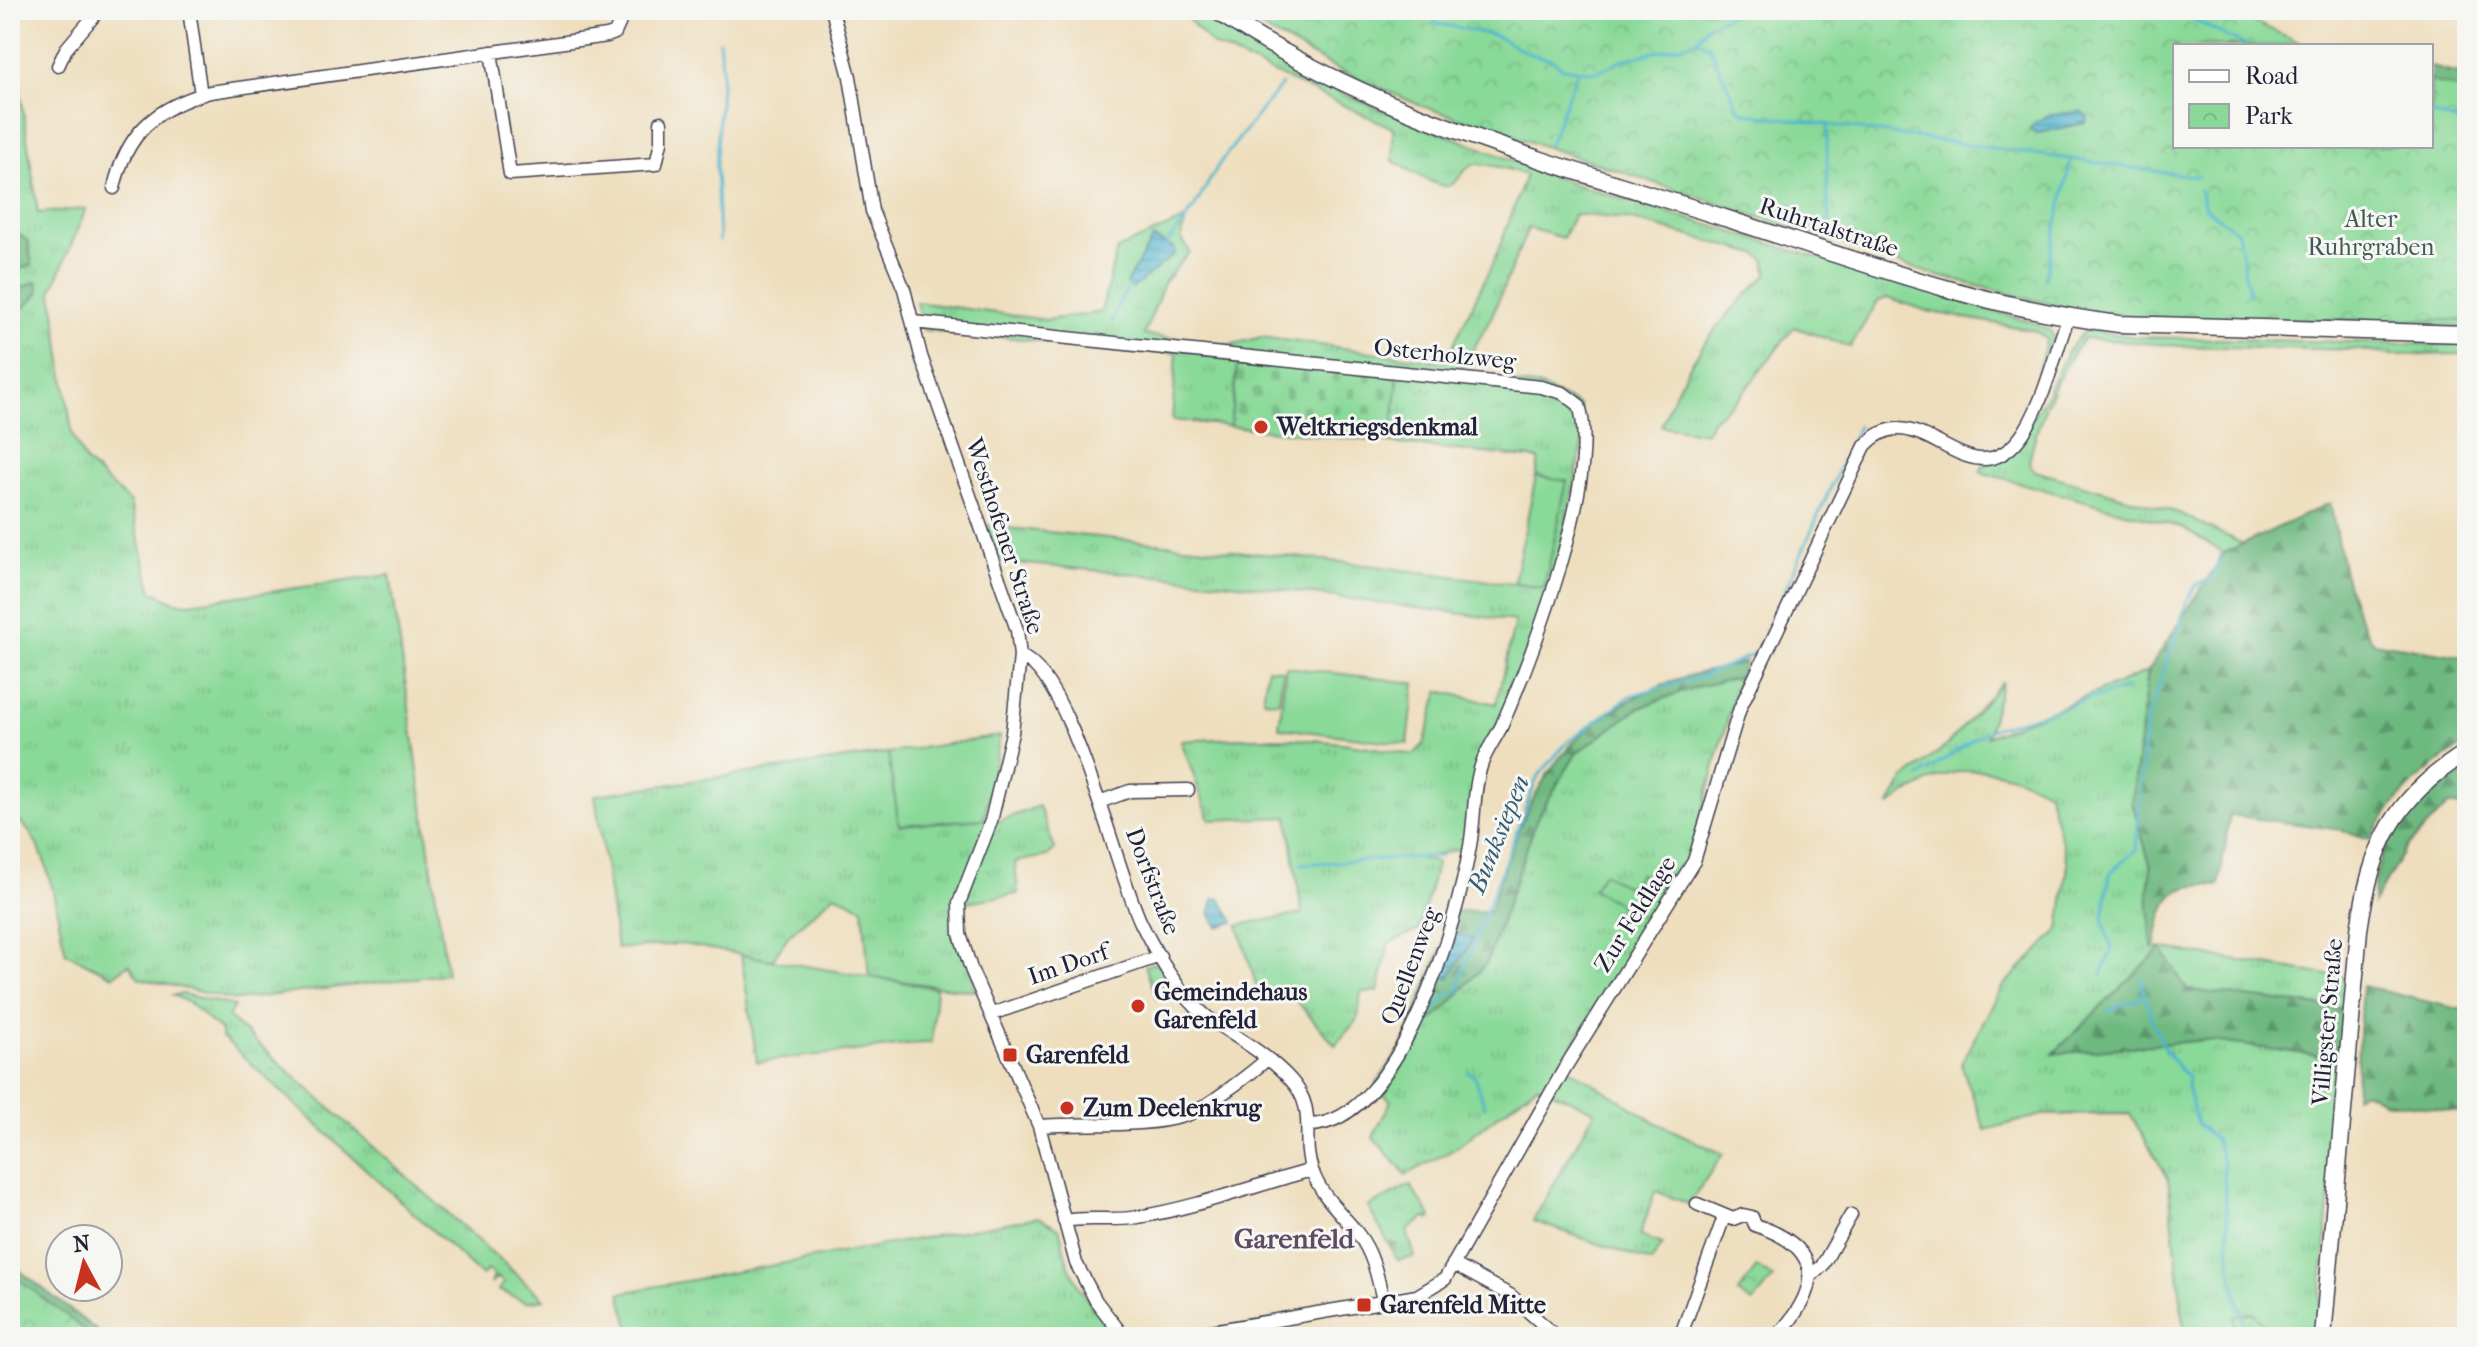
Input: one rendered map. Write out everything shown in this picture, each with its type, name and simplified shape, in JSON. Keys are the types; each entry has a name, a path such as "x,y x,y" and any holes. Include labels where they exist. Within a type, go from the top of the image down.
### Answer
{"main road":[{"name":"Ruhrtalstraße","path":"1215,10 1302,64 1359,91 1475,137 1968,296 2068,318 2174,327 2467,334"},
{"name":"Villigster Straße","path":"2323,1337 2358,944 2368,876 2380,839 2406,800 2432,775 2467,752"}],"street":[{"path":"58,66 66,49 99,10"},
{"path":"189,10 201,95"},
{"path":"114,188 126,149 146,122 166,107 201,95 612,35 625,10"},
{"name":"Westhofener Straße","path":"832,10 852,85 872,211 904,289 936,400 1008,603 1020,656 1015,719 1005,773 991,821 959,903 964,952 1039,1126 1085,1285 1123,1337"},
{"path":"491,52 510,174 656,164 661,122"},
{"name":"Zur Feldlage","path":"1177,1337 1383,1301 1432,1290 1445,1279 1581,1041 1694,861 1740,708 1865,446 1879,433 1897,427 1919,433 1972,459 1994,457 2008,451 2028,426 2068,318"},
{"name":"Osterholzweg","path":"913,322 1541,387 1563,393 1579,405 1584,421 1584,439 1573,510 1527,662 1479,777"},
{"name":"Dorfstraße","path":"1020,656 1030,660 1051,688 1099,802 1140,920 1180,989 1207,1016 1291,1080 1302,1096 1310,1125 1312,1170 1333,1207 1358,1234 1370,1253 1383,1301"},
{"name":"Quellenweg","path":"1310,1125 1336,1120 1364,1099 1403,1045 1456,911 1471,846 1479,777"},
{"path":"1099,802 1141,789 1188,790"},
{"name":"Im Dorf","path":"992,1014 1160,956"},
{"path":"1039,1126 1148,1121 1186,1116 1206,1105 1267,1059"},
{"path":"1064,1221 1079,1218 1116,1221 1200,1206 1312,1170"},
{"path":"1697,1204 1716,1210 1724,1217 1752,1217 1755,1225 1781,1234 1801,1249 1811,1276"},
{"path":"1776,1337 1804,1303 1811,1276 1822,1266 1851,1215"},
{"path":"1680,1337 1724,1217"},
{"path":"1453,1264 1510,1295 1557,1337"}],"green space":[{"path":"1180,10 1196,10 1252,48 1345,95 1573,184 2034,323 2051,331 2053,338 2036,397 2032,395 2047,338 2033,330 1931,312 1887,298 1878,301 1850,347 1794,327 1739,398 1712,420 1706,433 1661,426 1680,383 1704,344 1767,275 1765,260 1756,254 1632,220 1574,214 1563,238 1528,228 1491,318 1457,377 1541,387 1579,405 1584,439 1550,596 1482,763 1471,846 1420,859 1437,862 1419,930 1389,943 1378,992 1361,992 1358,1019 1335,1045 1285,988 1258,991 1238,925 1302,914 1288,817 1210,820 1181,741 1297,739 1353,744 1413,755 1424,744 1439,691 1496,704 1515,621 1232,583 993,561 979,525 1343,562 1544,588 1567,481 1536,476 1539,459 1391,443 1398,377 1238,360 1230,426 1172,420 1177,353 923,330 916,302 1047,320 1101,312 1117,249 1186,219 1181,238 1190,252 1165,281 1144,335 1230,345 1261,337 1445,362 1496,256 1526,175 1477,164 1468,167 1456,182 1448,186 1431,182 1393,161 1393,128 1212,45"},
{"name":"Alter Ruhrgraben","path":"1229,10 2227,10 2304,44 2173,44 2173,148 2433,148 2433,82 2467,91 2467,320 2141,319 2081,312 1938,276 1419,105 1335,68"},
{"path":"10,19 38,213 86,209 52,291 72,434 85,461 130,503 152,591 175,602 189,603 390,575 447,974 235,1000 139,978 129,964 113,976 66,953 43,858 24,825 10,813 10,312 21,310 39,293 37,281 14,292 21,268 32,265 28,241 10,228"},
{"path":"2433,68 2467,76 2467,161 2433,147"},
{"path":"10,228 28,241 32,265 21,268 15,291 37,281 39,293 21,310 10,312"},
{"path":"2293,317 2467,318 2467,326 2293,324"},
{"path":"2085,330 2136,337 2467,345 2467,354 2391,355 2360,350 2181,346 2084,338 2050,398 2029,463 2035,471 2179,513 2245,545 2224,553 2183,528 1980,472 1984,465 2003,457 2044,400 2067,352"},
{"path":"1238,359 1398,377 1391,443 1230,426"},
{"path":"1536,476 1567,481 1544,588 1514,582"},
{"path":"2330,503 2350,593 2373,642 2467,657 2467,743 2412,785 2370,839 2342,830 2230,815 2219,886 2202,885 2178,891 2165,906 2155,948 2152,947 2148,891 2151,867 2132,802 2148,671 2224,553"},
{"path":"1745,662 1739,677 1688,689 1637,709 1576,754 1537,818 1487,962 1446,1008 1403,1045 1456,911 1490,911 1531,803 1548,773 1570,746 1595,723 1628,701 1676,680"},
{"path":"1286,667 1415,683 1408,744 1279,728"},
{"path":"1267,668 1283,670 1279,702 1263,700"},
{"path":"2148,671 2132,802 2151,867 2148,891 2152,947 2347,978 2346,1009 2187,990 2054,1053 2205,1040 2342,1059 2317,1337 2185,1337 2168,1178 2130,1114 2042,1115 1985,1130 1961,1064 2002,987 2059,930 2068,864 2048,792 2005,774 1966,771 1928,782 1889,806 1904,780 1948,744 2002,682 1987,737"},
{"path":"1739,677 1690,858 1670,891 1593,888 1651,922 1561,1063 1657,1123 1723,1154 1689,1204 1655,1191 1640,1236 1663,1244 1651,1262 1533,1221 1595,1111 1537,1085 1453,1150 1406,1175 1373,1137 1391,1101 1375,1086 1403,1045 1487,962 1537,818 1576,754 1637,709 1688,689"},
{"path":"1000,736 984,819 899,825 888,753"},
{"path":"888,753 899,825 984,819 999,821 1039,806 1055,849 1047,856 1015,862 1018,894 959,903 975,991 869,977 863,908 835,894 789,935 772,960 682,944 617,949 595,795"},
{"path":"2467,760 2467,808 2448,805 2407,847 2373,903 2375,880 2390,839 2416,803"},
{"path":"1603,873 1630,888 1639,873 1670,891 1651,922 1593,889"},
{"path":"2161,948 2187,990 2346,1009 2342,1059 2205,1040 2053,1054"},
{"path":"741,955 936,988 932,1042 757,1062"},
{"path":"1152,963 1161,965 1177,991 1157,999 1145,966"},
{"path":"2362,986 2467,1011 2467,1113 2383,1101 2364,1091 2355,1096"},
{"path":"182,994 234,1006 228,1017 544,1299 526,1302 498,1290 504,1283 497,1277 491,1284 494,1275 487,1270 482,1276 221,1036 221,1031 189,1003 173,995"},
{"path":"1410,1185 1432,1218 1429,1220 1426,1217 1407,1231 1415,1257 1398,1260 1392,1252 1396,1245 1392,1243 1391,1248 1368,1207"},
{"path":"1038,1217 1059,1228 1068,1264 1080,1289 1114,1337 632,1337 620,1293"},
{"path":"10,1263 44,1289 44,1303 61,1303 105,1337 10,1337"},
{"path":"1757,1267 1773,1278 1753,1303 1738,1293"},
{"path":"10,1273 90,1337 10,1337"},
{"path":"2254,1312 2263,1325 2258,1337 2238,1337 2233,1317"}],"water":[{"path":"2082,111 2088,117 2085,123 2039,133 2029,130 2045,117"},
{"path":"1153,238 1174,248 1175,254 1132,289 1126,283"},
{"path":"1220,898 1234,922 1218,927 1210,914 1214,899"},
{"path":"1457,934 1473,939 1449,978 1441,975"}],"waterway":[{"name":"Alter Ruhrgraben","path":"1428,10 1435,23 1494,35 1530,54 1552,59 1562,68 1596,72 1626,59 1688,44 1697,40 1707,26 1741,10"},
{"name":"Alter Ruhrgraben","path":"2174,10 2242,44"},
{"path":"1697,40 1709,46 1738,108 1745,113 2198,177"},
{"path":"719,41 722,69 716,164 719,241"},
{"path":"1549,145 1578,70"},
{"path":"1166,245 1194,208 1219,164 1281,85"},
{"name":"Alter Ruhrgraben","path":"2433,114 2467,125"},
{"path":"1827,125 1830,225"},
{"path":"2045,279 2071,159"},
{"path":"2200,190 2205,208 2238,232 2249,295"},
{"path":"1112,322 1129,286"},
{"name":"Bunksiepen","path":"1410,1042 1447,994 1460,990 1462,974 1537,778 1566,743 1630,696 1702,676 1757,653 1858,426"},
{"path":"2102,974 2112,948 2103,920 2110,873 2136,850 2145,727 2188,599 2197,584 2212,579 2220,555"},
{"path":"1920,777 1975,738 1995,728 2127,688"},
{"path":"1301,864 1441,856"},
{"path":"2141,979 2157,1032 2170,1056 2188,1077 2187,1087 2197,1124 2216,1140 2223,1161 2231,1271 2244,1327"},
{"path":"2108,1012 2119,1005 2138,1000 2144,992"},
{"path":"1468,1072 1475,1077 1485,1107"}],"place":[{"name":"Weltkriegsdenkmal","path":"1261,427"},
{"name":"Gemeindehaus Garenfeld","path":"1138,1006"},
{"name":"Garenfeld","path":"1010,1055"},
{"name":"Zum Deelenkrug","path":"1067,1108"},
{"name":"Garenfeld Mitte","path":"1364,1305"}],"district":[{"name":"Garenfeld","path":"1294,1238"}]}
